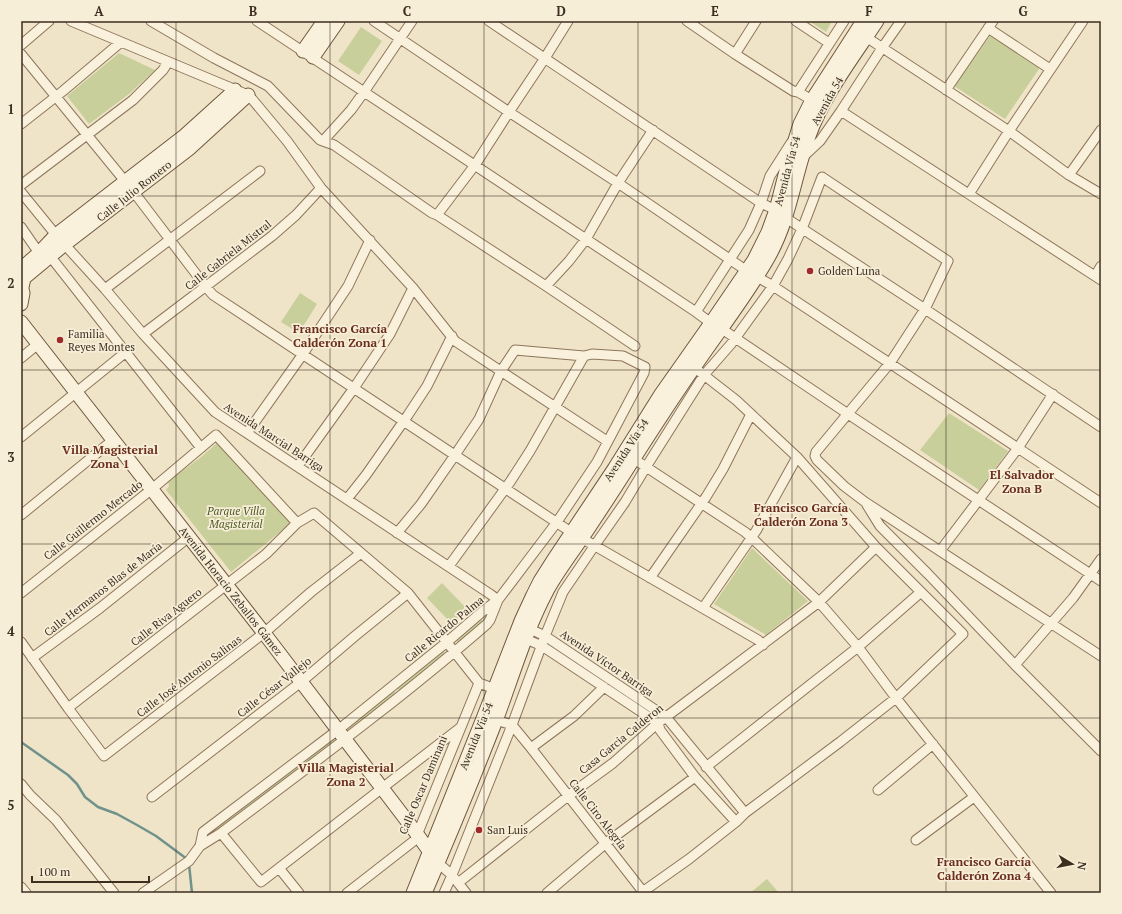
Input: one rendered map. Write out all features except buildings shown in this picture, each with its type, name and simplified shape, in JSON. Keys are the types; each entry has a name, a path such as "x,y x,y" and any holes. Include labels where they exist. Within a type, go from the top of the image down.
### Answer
{"main road":[{"path":"308,54 324,21"},
{"path":"308,54 338,21"},
{"name":"Avenida Vía 54","path":"781,214 796,135 800,124 812,100 863,21"},
{"name":"Avenida 54","path":"752,274 779,238 781,214 820,110 877,21"},
{"name":"Calle Julio Romero","path":"129,187 235,90"},
{"name":"Calle Julio Romero","path":"22,286 24,278 60,239 129,187 190,148 248,95"},
{"name":"Calle Julio Romero","path":"21,269 45,255"},
{"name":"Avenida Vía 54","path":"425,893 447,843 496,720 528,634 547,590 565,563 577,535 614,469 664,389 716,326 752,274"},
{"path":"21,304 23,293 22,286"},
{"name":"Avenida Horacio Zeballos Gámez","path":"21,322 264,633 383,788 438,863"},
{"name":"Avenida Vía 54","path":"413,893 495,689 520,621 540,581 577,535 699,371 716,326"}],"street":[{"path":"21,46 49,21"},
{"path":"71,21 248,95 287,141 321,188 413,288 455,341 607,441"},
{"path":"151,21 214,58 268,86 320,140 334,145 432,213 546,286 635,346"},
{"path":"256,21 308,54 1101,581"},
{"path":"374,21 752,274 773,286 1101,503"},
{"path":"323,141 351,110 412,21"},
{"path":"489,21 761,203 781,214 1101,427"},
{"path":"437,215 475,165 568,21"},
{"path":"687,21 793,91 798,92 812,100"},
{"path":"735,54 756,21"},
{"path":"796,21 829,43"},
{"path":"798,92 844,21"},
{"path":"802,157 820,141 842,111 901,21"},
{"path":"969,194 1009,131 1083,21"},
{"path":"946,90 991,25 1050,69"},
{"path":"866,37 1009,131 1069,175 1101,194"},
{"path":"21,124 121,42"},
{"path":"21,54 129,187 206,287 214,294 577,535 758,640 763,645"},
{"path":"21,185 86,134 133,100 163,70 168,62"},
{"path":"842,111 1098,278 1101,266"},
{"path":"546,286 569,261 586,239 618,183 653,130"},
{"path":"1069,175 1101,130"},
{"path":"696,312 749,230 761,203 770,176 796,135"},
{"path":"105,289 260,171"},
{"path":"643,892 689,859 736,822 745,813 896,698 963,634 876,547 797,457 736,400 699,371 735,339 773,286 802,229 822,177 948,261 925,309 890,364 816,452 815,456 844,486 865,502 1101,656"},
{"name":"Calle Gabriela Mistral","path":"143,334 272,236 296,215 321,188"},
{"name":"Avenida Marcial Barriga","path":"21,192 143,334 215,412 449,566 498,600"},
{"path":"21,227 126,352 201,448"},
{"path":"247,433 303,354 348,286 370,240"},
{"path":"298,466 354,388 390,334 413,288"},
{"path":"347,499 366,475 427,386 452,336"},
{"path":"21,358 38,344"},
{"path":"397,533 421,504 479,419 501,372 515,350 584,356 592,354 622,356 645,367 644,373 596,462 557,522 498,600"},
{"path":"21,437 126,352"},
{"path":"449,566 506,488 530,451 554,406 584,356"},
{"name":"Avenida Vía 54","path":"444,893 455,879 545,636 563,592 625,502 699,371"},
{"path":"940,551 1018,448 1053,394"},
{"path":"650,578 702,503 723,469 751,414"},
{"name":"Calle Guillermo Mercado","path":"21,593 152,489 216,435 297,523"},
{"path":"21,515 113,440"},
{"path":"703,608 752,538 797,457"},
{"path":"634,459 702,503 752,538 819,602 858,647 1046,891"},
{"path":"865,502 880,526 1101,751"},
{"name":"Calle Riva Aguero","path":"68,708 266,554 297,523 314,513 361,552"},
{"name":"Calle Hermanos Blas de María","path":"32,658 100,608 189,538"},
{"name":"Casa Garcia Calderon","path":"455,879 613,763 658,723 819,602 876,547"},
{"path":"361,552 408,593 479,683 495,689"},
{"name":"Calle José Antonio Salinas","path":"68,708 104,756 264,633 311,592 361,552"},
{"path":"1015,665 1091,574 1101,559"},
{"path":"706,766 858,647 921,592"},
{"name":"Calle César Vallejo","path":"152,797 301,682 408,593"},
{"name":"Calle Ricardo Palma","path":"200,846 221,834 342,735 447,642 498,600"},
{"name":"Calle Ricardo Palma","path":"200,846 203,832 342,735 455,652 490,620 498,600"},
{"path":"528,634 542,646 658,723 660,730 695,777 736,822"},
{"name":"Avenida Víctor Barriga","path":"528,634 545,636 666,717 745,813"},
{"path":"21,642 68,708"},
{"name":"Calle Oscar Daminani","path":"347,893 415,840 479,683"},
{"path":"532,748 574,716 604,687"},
{"path":"496,720 512,725"},
{"name":"Calle Ciro Alegría","path":"512,725 532,748 643,892"},
{"path":"221,834 260,882 461,727"},
{"path":"878,790 933,744"},
{"path":"547,893 606,843 695,777"},
{"path":"21,784 30,796 56,820 114,893"},
{"path":"916,840 974,797"},
{"path":"143,893 189,861 200,846"},
{"path":"438,863 455,879 466,893"},
{"path":"279,868 299,893"},
{"path":"21,887 26,893"}],"green space":[{"path":"809,21 832,21 826,32"},
{"path":"361,27 382,41 359,75 338,61"},
{"path":"992,33 1041,66 1005,119 954,86"},
{"path":"119,53 155,70 129,94 89,124 67,96"},
{"path":"300,293 317,304 299,333 281,322"},
{"path":"949,413 1008,451 979,490 920,450"},
{"name":"Parque Villa Magisterial","path":"218,442 291,523 231,572 166,490 169,486 168,481 200,458"},
{"path":"752,548 808,601 766,635 714,604"},
{"path":"442,583 467,609 452,624 427,598"},
{"path":"481,619 483,622 459,644 456,640"},
{"path":"443,651 446,654 400,691 396,687"},
{"path":"393,690 396,694 350,732 347,728"},
{"path":"334,739 336,741 208,837 206,835"},
{"path":"767,879 779,893 750,893"}],"waterway":[{"path":"21,742 68,775 77,784 85,797 98,807 117,814 156,836 187,859"},
{"path":"189,864 192,893"}],"place":[{"name":"Golden Luna","path":"810,271"},
{"name":"Familia Reyes Montes","path":"60,340"},
{"name":"San Luis","path":"479,830"}],"district":[{"name":"Francisco García Calderón Zona 1","path":"340,336"},
{"name":"Villa Magisterial Zona 1","path":"110,457"},
{"name":"El Salvador Zona B","path":"1022,482"},
{"name":"Francisco García Calderón Zona 3","path":"801,515"},
{"name":"Villa Magisterial Zona 2","path":"346,775"},
{"name":"Francisco García Calderón Zona 4","path":"984,869"}]}
